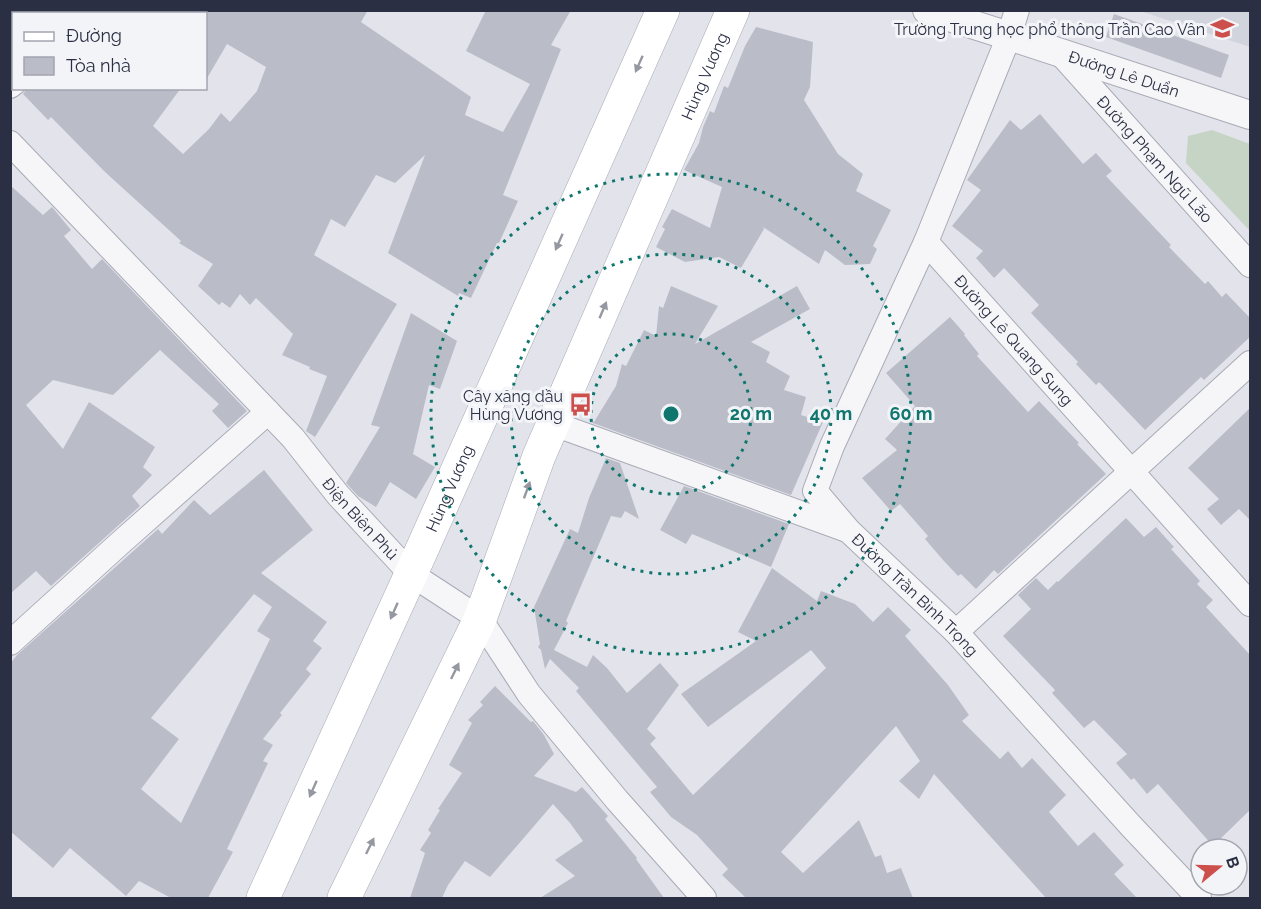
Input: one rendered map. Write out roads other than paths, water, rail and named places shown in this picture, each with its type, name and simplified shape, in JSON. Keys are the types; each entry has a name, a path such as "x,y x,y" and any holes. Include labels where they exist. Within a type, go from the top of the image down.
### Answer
{"main road":[{"name":"Hùng Vương","path":"263,898 411,574 663,10"},
{"name":"Hùng Vương","path":"344,898 480,619 539,456 733,10"}],"street":[{"name":"Đường Lê Duẩn","path":"927,10 1013,23 1061,54 1251,116"},
{"path":"926,242 1013,23"},
{"name":"Đường Phạm Ngũ Lão","path":"1061,54 1251,265"},
{"name":"Điện Biên Phủ","path":"10,143 293,438 338,495 411,574 480,619 529,694 617,800 704,898"},
{"name":"Đường Lê Quang Sung","path":"926,242 1251,604"},
{"name":"Đường Trần Bình Trọng","path":"926,242 832,446 815,491 849,531 956,632 1199,898"},
{"path":"956,632 1251,363"},
{"path":"10,643 268,412"},
{"path":"554,424 849,531"}],"place":[{"name":"Trường Trung học phổ thông Trần Cao Vân","path":"1223,29"},
{"name":"Cây xăng dầu Hùng Vương","path":"581,405"}]}
